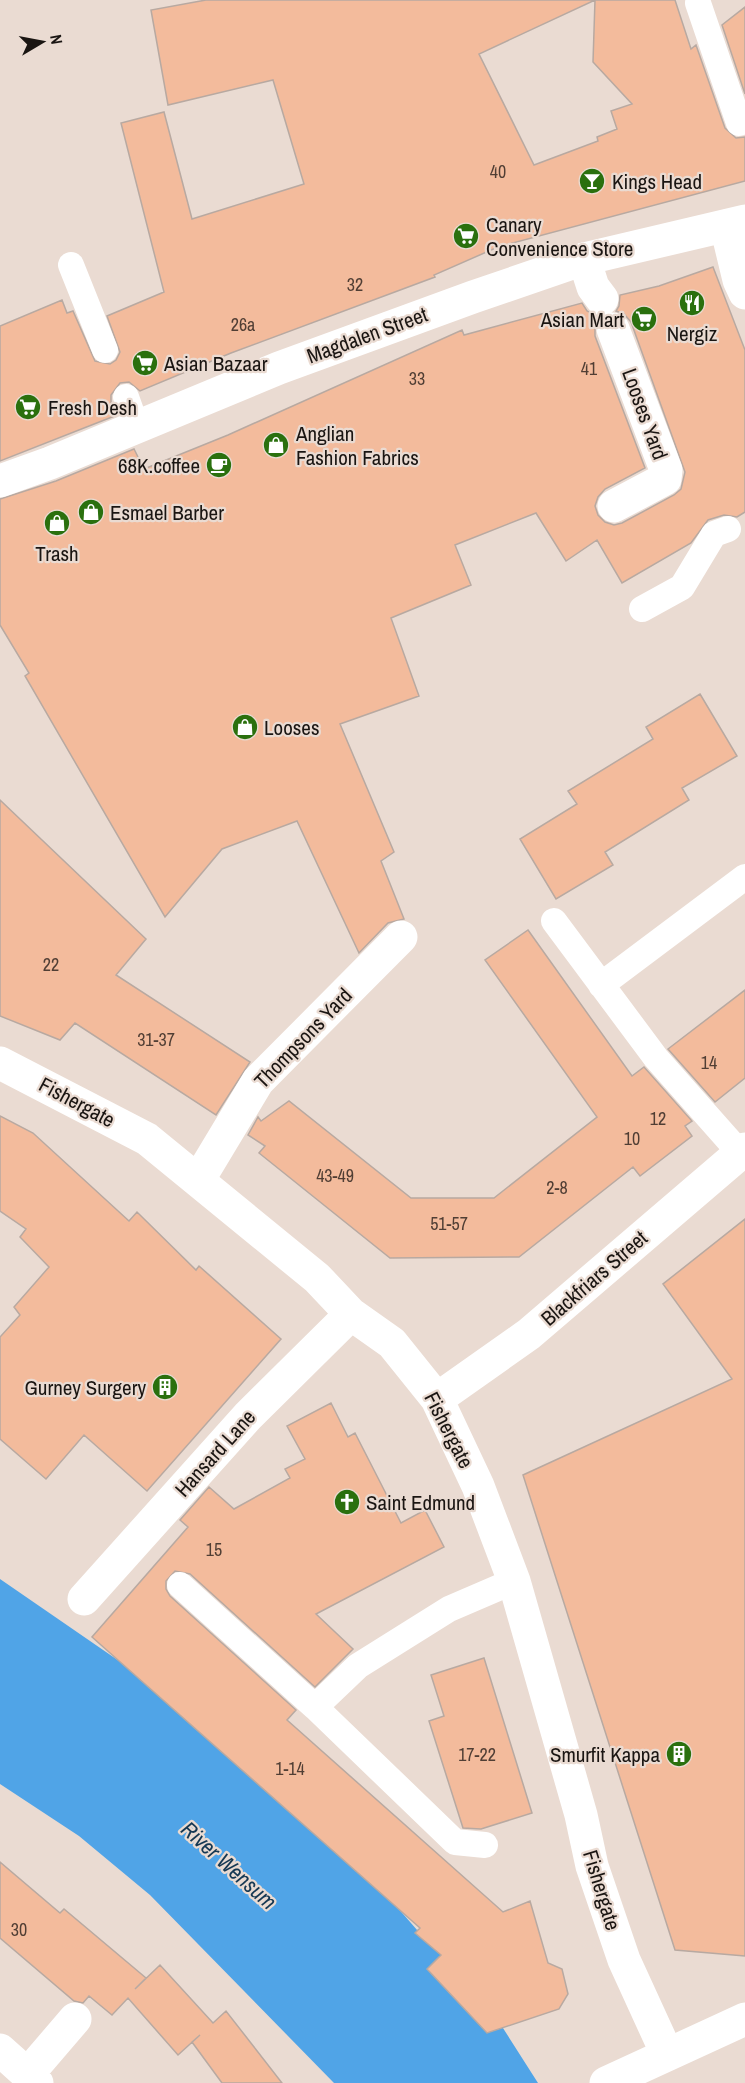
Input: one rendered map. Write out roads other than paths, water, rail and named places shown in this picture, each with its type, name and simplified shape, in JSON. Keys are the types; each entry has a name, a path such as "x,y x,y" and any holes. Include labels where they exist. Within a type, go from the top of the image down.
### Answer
{"street":[{"name":"Magdalen Street","path":"0,481 136,428 279,368 472,297 584,259 736,224"},
{"path":"736,224 739,280 745,293"},
{"path":"584,259 593,287 602,299"},
{"name":"Looses Yard","path":"613,329 666,470 665,479 614,506"},
{"name":"Thompsons Yard","path":"199,1179 258,1081 401,937"},
{"name":"Fishergate","path":"0,1063 147,1139 199,1179 317,1278 351,1314 392,1343 437,1399 478,1486 514,1581 581,1815 592,1866 624,1960 667,2054"},
{"name":"Blackfriars Street","path":"437,1399 529,1334 742,1151"},
{"name":"Hansard Lane","path":"84,1599 248,1416 351,1314"},
{"path":"17,2071 75,2019"},
{"path":"606,2083 745,2019"}],"lane":[{"path":"698,3 739,123"},
{"path":"71,265 105,350"},
{"path":"126,397 136,428"},
{"path":"642,609 682,587 714,534 728,529"},
{"path":"601,985 745,877"},
{"path":"554,921 656,1058 742,1151"},
{"path":"315,1707 358,1666 449,1609 514,1581"},
{"path":"180,1585 315,1707 455,1842 485,1845"}],"water":[{"name":"River Wensum","path":"0,1579 167,1694 357,1861 424,1938 480,1992 538,2083 334,2083 150,1895 79,1836 0,1784"}],"place":[{"name":"Kings Head","path":"592,181"},
{"name":"Canary Convenience Store","path":"466,236"},
{"name":"Nergiz","path":"692,303"},
{"name":"Asian Mart","path":"644,319"},
{"name":"Asian Bazaar","path":"145,363"},
{"name":"Fresh Desh","path":"28,407"},
{"name":"Anglian Fashion Fabrics","path":"276,445"},
{"name":"68K.coffee","path":"219,465"},
{"name":"Esmael Barber","path":"91,512"},
{"name":"Trash","path":"57,523"},
{"name":"Looses","path":"245,727"},
{"name":"Gurney Surgery","path":"165,1387"},
{"name":"Saint Edmund","path":"347,1502"},
{"name":"Smurfit Kappa","path":"679,1754"}]}
